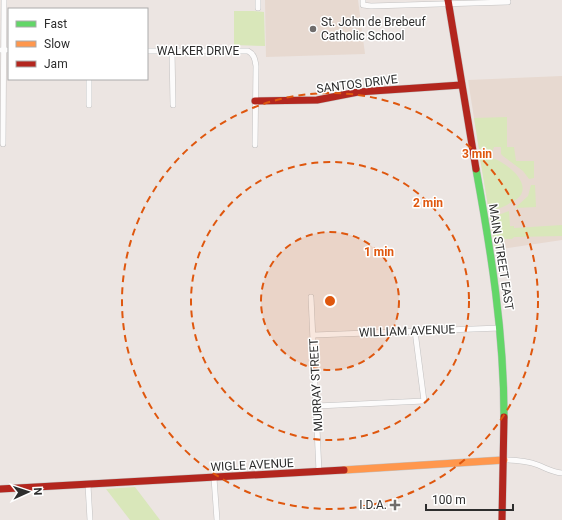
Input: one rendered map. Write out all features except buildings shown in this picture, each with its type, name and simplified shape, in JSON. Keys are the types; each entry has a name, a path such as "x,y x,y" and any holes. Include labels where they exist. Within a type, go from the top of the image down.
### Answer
{"street":[{"path":"3,144 4,0"},
{"path":"258,0 258,8"},
{"path":"363,2 371,6 448,2 508,2"},
{"name":"MAIN STREET EAST","path":"448,2 492,261 500,328 504,395 502,520"},
{"name":"WALKER DRIVE","path":"148,51 248,51 252,53 256,66 255,145"},
{"path":"172,51 173,105"},
{"path":"89,80 89,105"},
{"name":"SANTOS DRIVE","path":"255,101 317,100 358,92 462,84"},
{"name":"MURRAY STREET","path":"311,298 320,472"},
{"name":"WILLIAM AVENUE","path":"314,335 500,328"},
{"path":"317,406 424,401 415,330"},
{"path":"504,460 527,462 539,465 550,471 562,473"},
{"name":"WIGLE AVENUE","path":"0,489 320,472 504,460"},
{"path":"214,478 217,520"},
{"path":"88,485 90,520"}],"shaded area":[{"name":"St. John de Brebeuf Catholic School","path":"265,0 358,0 365,54 266,57"},
{"path":"562,76 562,240 495,250 468,80"}],"green space":[{"path":"234,11 264,12 265,46 234,45"},
{"path":"507,117 507,147 514,147 516,161 534,161 534,178 529,179 523,171 503,156 501,154 501,147 494,147 492,152 479,149 474,118"},
{"path":"480,159 497,160 515,173 522,184 520,196 516,200 503,207 489,211"},
{"path":"531,185 535,185 536,207 515,208 528,196"},
{"path":"509,211 510,226 514,226 514,228 562,225 562,236 514,237 512,239 505,239 504,243 500,244 499,249 495,250 490,218"},
{"path":"135,487 160,520 130,520 106,489"}],"traffic: fast":[{"path":"476,169 496,292 502,354 504,417"}],"traffic: slow":[{"path":"344,470 504,460"}],"traffic: jam":[{"path":"448,0 476,169"},
{"path":"255,101 317,100 358,92 461,85"},
{"path":"502,520 504,417"},
{"path":"0,489 344,470"}],"place":[{"name":"St. John de Brebeuf Catholic School","path":"313,29"},
{"name":"I.D.A.","path":"395,505"}]}
